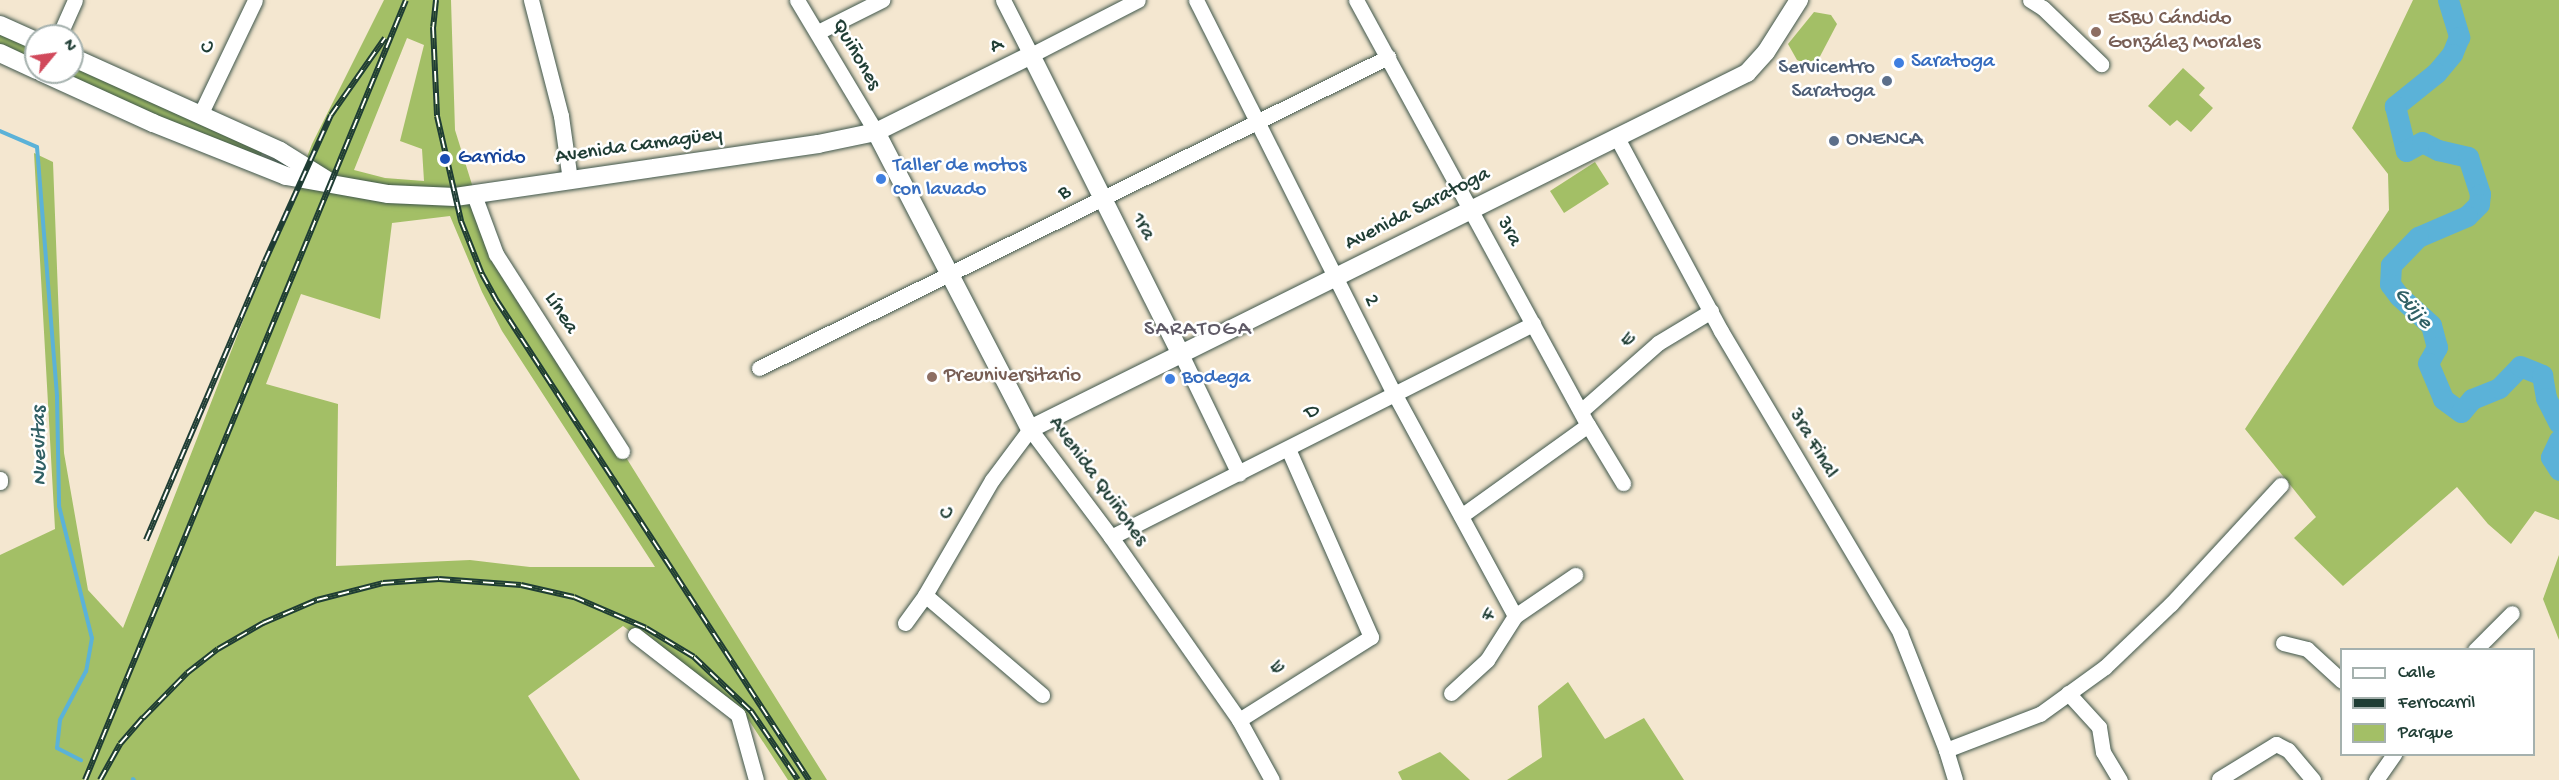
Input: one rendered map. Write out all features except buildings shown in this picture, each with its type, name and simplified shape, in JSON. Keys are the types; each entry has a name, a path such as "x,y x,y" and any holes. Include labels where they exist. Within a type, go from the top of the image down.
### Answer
{"main road":[{"name":"Avenida Saratoga","path":"1030,429 1616,136 1747,73 1766,52 1799,0"},
{"path":"0,25 24,36"},
{"path":"0,53 24,64"},
{"name":"A","path":"876,132 1031,55"},
{"name":"1ra","path":"1031,55 1181,354"},
{"name":"Avenida Camagüey","path":"84,62 280,151 337,186"},
{"name":"Avenida Camagüey","path":"67,84 153,123 271,171 302,180 388,194 474,195 818,144 876,132"},
{"name":"Avenida Quiñones","path":"876,132 948,275 1030,429"},
{"path":"271,171 280,151"}],"street":[{"path":"64,24 75,0"},
{"name":"C","path":"200,115 255,0"},
{"path":"531,0 561,116 570,180"},
{"name":"Quiñones","path":"796,0 818,32 876,132"},
{"path":"818,32 882,0"},
{"name":"1ra","path":"1003,0 1031,55"},
{"name":"A","path":"1031,55 1138,0"},
{"name":"2","path":"1196,0 1394,393 1515,616"},
{"name":"3ra","path":"1356,0 1533,324 1623,483"},
{"path":"2030,0 2043,8 2101,64"},
{"name":"B","path":"759,368 1388,57"},
{"name":"3ra Final","path":"1616,136 1711,311 1900,633 1946,750 1955,780"},
{"name":"Línea","path":"474,195 496,254 622,451"},
{"name":"E","path":"1461,516 1585,418 1658,343 1711,311"},
{"name":"D","path":"1111,537 1533,324"},
{"name":"1ra","path":"1181,354 1239,474"},
{"name":"C","path":"905,623 925,595 992,480 1030,429"},
{"name":"Avenida Quiñones","path":"1030,429 1111,537 1239,720 1272,780"},
{"name":"E","path":"1239,720 1371,637 1288,449"},
{"path":"1946,750 2040,714 2105,667 2171,603 2281,485"},
{"name":"F","path":"1451,693 1486,660 1515,616 1575,575"},
{"path":"925,595 1042,695"},
{"path":"2477,648 2512,613"},
{"path":"635,635 738,716 756,780"},
{"path":"2283,643 2307,649 2340,679"},
{"path":"2068,693 2099,727 2103,752 2120,780"},
{"path":"2219,779 2276,744 2288,750 2313,780"},
{"path":"2376,780 2393,756"}],"green space":[{"path":"384,0 451,0 455,130 493,252 622,451 827,780 788,780 748,719 623,626 528,696 580,780 0,780 0,555 55,529 34,153 53,162 64,453 88,590 123,628 312,144","holes":["407,38 424,45 400,141 422,149 424,181 385,178 354,170","450,216 482,292 502,331 655,567 530,567 470,560 336,566 338,404 266,384 301,294 380,319 392,223"]},
{"path":"2413,0 2559,0 2559,520 2535,511 2511,544 2488,524 2457,487 2343,586 2294,538 2316,517 2245,429 2389,210 2388,174 2352,128"},
{"path":"1814,12 1831,15 1837,24 1816,64 1810,66 1797,60 1788,44"},
{"path":"0,33 24,44 24,58 0,47"},
{"path":"2183,68 2205,88 2199,95 2213,108 2191,132 2177,120 2170,126 2148,106"},
{"path":"84,70 262,151 256,160 82,84"},
{"path":"1595,162 1609,184 1564,213 1550,191"},
{"path":"2559,555 2559,640 2543,599"},
{"path":"1568,682 1605,739 1644,718 1684,780 1507,780 1542,757 1538,706"},
{"path":"1440,752 1470,780 1402,780 1398,772"}],"waterway":[{"name":"Güije","path":"2448,0 2459,37 2452,54 2436,73 2395,106 2406,151 2422,142 2438,150 2468,157 2480,194 2479,204 2467,216 2418,237 2391,265 2390,284 2399,296 2431,325 2437,347 2428,363 2443,399 2461,412 2472,399 2499,388 2520,366 2542,375 2546,398 2559,423"},
{"name":"Nuevitas","path":"0,131 37,147 57,397 59,506 92,638 86,671 60,720 57,748 81,760"},
{"name":"Güije","path":"2559,440 2551,457 2559,470"}],"railway":[{"path":"85,780 406,0"},
{"path":"436,0 433,27 437,116 461,221 482,274 497,301 809,780"},
{"path":"146,540 265,261 331,115 385,38"},
{"path":"100,780 120,744 143,718 187,673 218,649 263,623 317,600 383,583 439,579 521,585 574,597 646,628 694,657 751,711 798,780"}],"place":[{"name":"ESBU Cándido González Morales","path":"2096,32"},
{"name":"Saratoga","path":"1899,63"},
{"name":"Servicentro Saratoga","path":"1887,81"},
{"name":"ONENCA","path":"1834,141"},
{"name":"Garrido","path":"445,159"},
{"name":"Taller de motos con lavado","path":"881,179"},
{"name":"Preuniversitario","path":"932,377"},
{"name":"Bodega","path":"1170,379"}],"district":[{"name":"SARATOGA","path":"1198,331"}]}
